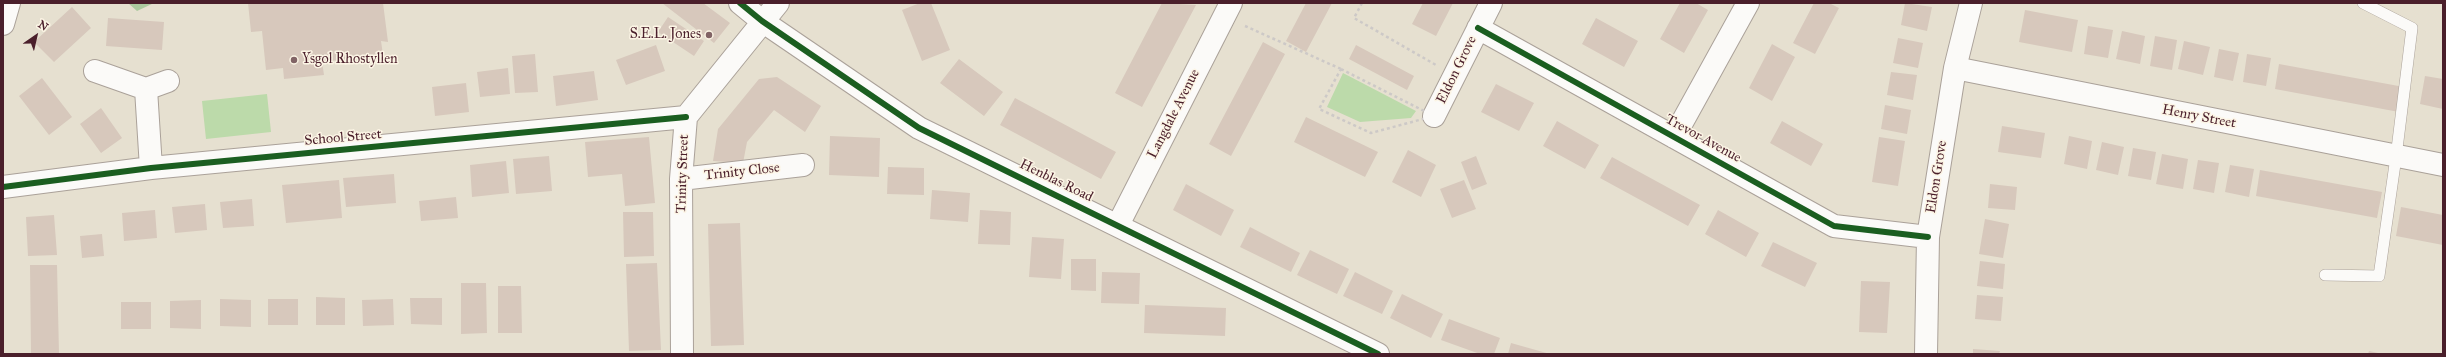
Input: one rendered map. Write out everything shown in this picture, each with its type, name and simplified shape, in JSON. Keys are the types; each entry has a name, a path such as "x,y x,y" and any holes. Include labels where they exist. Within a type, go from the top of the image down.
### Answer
{"street":[{"path":"3,24 9,3"},
{"name":"Henblas Road","path":"740,3 762,21 919,128 1378,354"},
{"name":"Trinity Street","path":"682,354 681,179 686,117 778,3"},
{"name":"Eldon Grove","path":"1434,116 1491,3"},
{"path":"1674,137 1748,3"},
{"name":"Eldon Grove","path":"1926,354 1928,237 1955,68 1971,3"},
{"name":"Langdale Avenue","path":"1118,225 1227,9"},
{"name":"Trevor Avenue","path":"1478,28 1834,226 1928,237"},
{"name":"Henry Street","path":"1955,68 2396,157 2443,165"},
{"path":"95,71 146,89 168,81"},
{"path":"146,89 151,168"},
{"name":"School Street","path":"3,187 151,168 686,117"},
{"name":"Trinity Close","path":"681,179 803,165"}],"lane":[{"path":"2325,275 2379,276 2412,28 2364,3"}],"path":[{"path":"1362,3 1354,18 1454,75"},
{"path":"1227,9 1434,116"},
{"path":"1341,69 1319,109 1371,133 1434,116"}],"green space":[{"path":"128,3 154,3 137,11"},
{"path":"1343,73 1416,111 1411,118 1360,122 1327,107"},
{"path":"267,94 271,132 206,139 202,101"}],"building":[{"name":"Ysgol Rhostyllen","path":"248,3 383,3 388,42 381,41 383,55 322,62 324,75 284,79 283,68 266,70 262,31 251,32"},
{"path":"662,3 703,3 730,23 714,43"},
{"path":"920,3 931,3 950,50 922,61 902,10"},
{"path":"1162,3 1196,5 1142,107 1115,93"},
{"path":"1306,3 1332,3 1306,52 1286,41"},
{"path":"1423,3 1453,3 1436,36 1412,24"},
{"path":"1680,3 1696,3 1708,10 1684,53 1660,39"},
{"path":"1814,3 1829,3 1839,8 1815,54 1793,43"},
{"path":"1905,3 1932,7 1927,31 1901,25"},
{"path":"72,7 91,28 54,62 34,42"},
{"path":"2025,10 2078,20 2072,52 2019,42"},
{"path":"668,17 704,41 694,56 658,32"},
{"path":"108,18 164,22 162,50 106,46"},
{"path":"1596,18 1638,41 1624,67 1582,44"},
{"path":"2088,26 2113,30 2108,58 2084,54"},
{"path":"2122,31 2145,36 2140,64 2116,59"},
{"path":"2155,36 2177,40 2172,70 2150,66"},
{"path":"1898,38 1923,43 1918,68 1893,63"},
{"path":"2184,41 2210,47 2203,75 2178,69"},
{"path":"1263,42 1285,54 1231,156 1209,144"},
{"path":"1772,44 1795,57 1772,101 1749,88"},
{"path":"656,45 665,71 626,85 616,60"},
{"path":"1356,45 1414,76 1407,90 1349,59"},
{"path":"2219,49 2239,53 2233,81 2214,77"},
{"path":"535,54 538,92 515,93 512,56"},
{"path":"2247,54 2271,58 2266,86 2243,82"},
{"path":"959,59 1003,92 984,116 940,83"},
{"path":"2279,64 2404,87 2399,112 2275,89"},
{"path":"508,68 510,94 480,97 477,72"},
{"path":"594,71 598,100 556,106 553,76"},
{"path":"1891,72 1917,75 1913,100 1887,95"},
{"path":"2425,76 2443,79 2443,109 2420,104"},
{"path":"777,77 821,106 805,132 774,110 747,142 743,163 713,161 718,129 759,79"},
{"path":"42,78 72,117 49,135 19,96"},
{"path":"466,83 469,112 435,116 432,87"},
{"path":"1496,84 1534,103 1519,131 1481,112"},
{"path":"1015,98 1116,152 1101,179 1000,125"},
{"path":"1885,105 1911,110 1907,134 1881,129"},
{"path":"101,108 122,138 101,153 80,124"},
{"path":"1306,117 1378,152 1365,177 1294,142"},
{"path":"1557,121 1599,145 1585,169 1543,146"},
{"path":"1782,121 1823,144 1811,166 1770,143"},
{"path":"2002,126 2045,133 2041,158 1998,152"},
{"path":"830,136 880,138 879,177 829,175"},
{"path":"2069,136 2092,141 2087,169 2064,164"},
{"path":"649,137 655,203 625,206 622,174 588,177 585,142"},
{"path":"1879,137 1905,141 1898,186 1872,182"},
{"path":"2102,142 2124,147 2118,175 2096,170"},
{"path":"2133,148 2156,152 2151,180 2128,176"},
{"path":"1408,150 1436,165 1421,197 1392,182"},
{"path":"2162,154 2188,159 2183,189 2156,184"},
{"path":"549,156 552,191 516,194 513,159"},
{"path":"1476,156 1487,184 1472,190 1461,162"},
{"path":"1612,157 1700,205 1688,226 1600,178"},
{"path":"2198,160 2219,163 2214,193 2193,189"},
{"path":"506,161 509,193 472,197 470,165"},
{"path":"2230,165 2254,169 2249,197 2225,192"},
{"path":"888,167 924,168 924,195 887,194"},
{"path":"2260,170 2382,192 2377,218 2256,196"},
{"path":"394,174 396,203 346,207 343,178"},
{"path":"339,180 342,218 286,223 282,185"},
{"path":"1464,180 1476,209 1452,218 1440,189"},
{"path":"1186,184 1234,210 1221,236 1173,210"},
{"path":"1990,184 2017,187 2015,210 1988,208"},
{"path":"932,190 970,193 968,222 930,219"},
{"path":"456,197 458,218 421,221 419,201"},
{"path":"252,199 254,226 223,228 220,202"},
{"path":"205,204 207,230 175,233 172,207"},
{"path":"2401,207 2443,215 2443,245 2396,236"},
{"path":"155,210 157,238 124,241 122,213"},
{"path":"980,210 1011,212 1010,245 978,244"},
{"path":"1718,210 1759,233 1746,257 1705,234"},
{"path":"623,212 653,212 654,256 624,257"},
{"path":"54,215 57,255 28,256 26,217"},
{"path":"1985,219 2009,224 2003,258 1979,254"},
{"path":"740,223 744,345 711,346 708,224"},
{"path":"1250,227 1300,253 1291,272 1240,247"},
{"path":"102,234 104,256 82,258 80,236"},
{"path":"1032,237 1064,239 1061,279 1029,277"},
{"path":"1773,242 1817,263 1805,287 1761,266"},
{"path":"1310,250 1349,269 1337,294 1297,275"},
{"path":"1071,259 1096,259 1096,291 1071,290"},
{"path":"1980,261 2005,264 2003,289 1977,286"},
{"path":"657,263 661,350 629,351 626,264"},
{"path":"30,265 57,265 59,354 31,354"},
{"path":"1102,272 1140,273 1139,304 1101,303"},
{"path":"1355,272 1393,291 1382,314 1343,296"},
{"path":"1861,281 1890,282 1887,333 1859,332"},
{"path":"461,283 486,283 487,333 461,334"},
{"path":"498,286 521,286 522,333 498,333"},
{"path":"1402,294 1443,314 1431,338 1390,318"},
{"path":"1977,295 2003,297 2001,321 1975,319"},
{"path":"316,297 345,298 345,325 316,325"},
{"path":"410,298 442,298 442,325 411,324"},
{"path":"220,299 251,300 251,327 220,326"},
{"path":"268,299 298,299 298,325 268,325"},
{"path":"393,299 394,325 363,326 362,300"},
{"path":"201,300 201,329 170,328 170,301"},
{"path":"121,302 151,302 151,329 121,329"},
{"path":"1145,305 1226,308 1225,336 1144,333"},
{"path":"1449,319 1500,338 1494,354 1480,354 1441,340"},
{"path":"1511,343 1550,354 1508,354"},
{"path":"1973,349 2000,351 1999,354 1973,354"},
{"path":"2369,351 2378,353 2378,354 2368,354"}],"cycle path":[{"path":"740,3 762,21 919,128 1378,354"},
{"path":"1478,28 1834,226 1928,237"},
{"path":"3,187 151,168 686,117"}],"place":[{"name":"S.E.L. Jones","path":"709,35"},
{"name":"Ysgol Rhostyllen","path":"294,60"}]}
